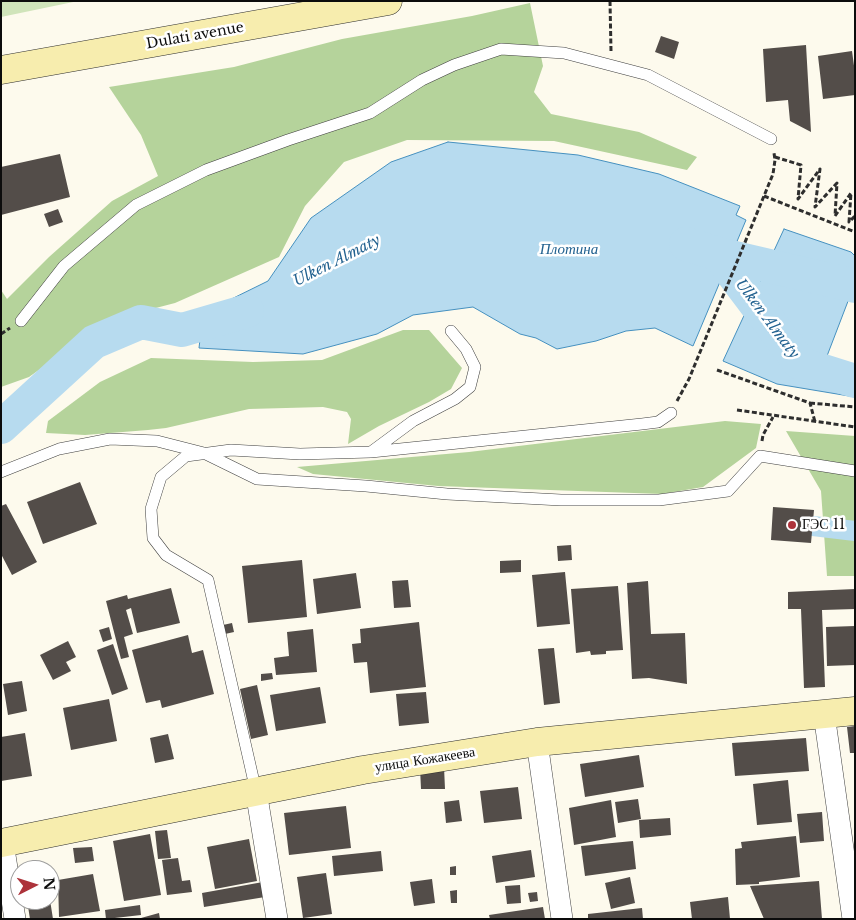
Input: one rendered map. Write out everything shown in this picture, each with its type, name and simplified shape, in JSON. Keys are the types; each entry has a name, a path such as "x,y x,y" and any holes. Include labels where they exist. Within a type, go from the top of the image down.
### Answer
{"street":[{"name":"Dulati avenue","path":"1,70 388,1"},
{"name":"улица Кожакеева","path":"2,843 363,770 537,742 855,711"},
{"path":"824,714 853,919"},
{"path":"537,742 562,919"},
{"path":"256,791 277,919"},
{"path":"2,843 15,919"}],"lane":[{"path":"21,321 64,266 136,206 206,170 370,113 422,80 454,65 501,49 564,53 648,75 771,139"},
{"path":"371,452 413,421 455,399 470,387 475,366 466,349 451,331"},
{"path":"256,791 208,580 166,555 153,538 151,509 161,477 186,456 204,453 231,450 300,454 371,452 658,422 671,413"},
{"path":"1,472 59,449 110,439 157,441 204,453 257,479 561,500 659,500 728,491 760,456 855,471"}],"path":[{"path":"610,1 611,66"},
{"path":"671,413 689,379 773,174 775,157 771,139"},
{"path":"775,157 801,165 798,199 820,169 815,207 837,183 835,216 851,193 849,222 855,216"},
{"path":"764,196 855,232"},
{"path":"717,370 810,403 855,407"},
{"path":"810,403 815,422"},
{"path":"737,410 772,417 855,427"},
{"path":"760,456 763,435 772,417"}],"green space":[{"path":"1,1 78,1 1,17"},
{"path":"530,3 543,66 534,92 551,114 639,132 697,157 687,170 554,141 407,140 344,162 305,206 279,257 175,303 98,323 88,335 29,377 1,387 1,290 7,299 49,257 112,201 158,176 141,135 109,87 234,67 342,39 472,16"},
{"path":"403,330 429,330 462,368 451,389 348,444 351,419 347,412 323,407 249,409 166,428 148,430 85,435 46,433 48,421 100,382 151,358 253,362 322,360"},
{"path":"725,421 761,424 756,448 703,487 662,494 438,486 313,474 297,467 469,452"},
{"path":"786,431 855,436 855,576 827,576 821,491"}],"water":[{"name":"Плотина","path":"448,142 578,155 659,174 740,206 736,215 746,220 693,346 655,328 626,331 596,341 557,349 536,338 520,334 473,307 413,315 377,334 303,354 199,348 203,313 268,281 311,218 391,162"},
{"path":"784,229 851,252 855,256 855,298 850,296 827,356 855,365 855,397 777,384 723,361"}],"building":[{"path":"661,36 679,42 674,59 655,52"},
{"path":"806,45 811,132 790,121 788,100 766,102 763,49"},
{"path":"852,51 855,95 823,99 818,56"},
{"path":"60,154 70,197 1,215 1,167"},
{"path":"58,209 63,222 49,227 44,214"},
{"path":"80,482 97,524 43,544 27,502"},
{"path":"6,504 37,562 12,575 1,554 1,506"},
{"name":"ГЭС 11","path":"773,507 814,510 811,543 771,540"},
{"path":"571,545 572,560 558,561 557,546"},
{"path":"302,560 307,617 248,623 242,566"},
{"path":"521,560 521,572 500,573 500,561"},
{"path":"565,572 570,624 537,627 532,575"},
{"path":"356,573 361,608 317,614 313,579"},
{"path":"408,580 411,607 394,608 392,581"},
{"path":"648,581 651,634 685,633 687,684 649,678 632,679 627,583"},
{"path":"618,586 623,650 606,651 606,654 591,655 590,651 576,653 571,589"},
{"path":"171,588 180,623 137,633 131,608 126,610 133,634 124,637 129,657 121,659 106,601 127,595 128,599"},
{"path":"855,589 855,609 822,610 825,687 804,688 801,609 788,609 788,592"},
{"path":"419,622 426,687 370,693 367,662 354,663 352,644 361,643 360,629"},
{"path":"232,623 234,632 225,634 223,625"},
{"path":"855,626 855,665 827,666 826,627"},
{"path":"109,627 112,639 103,642 99,630"},
{"path":"313,629 317,672 276,675 274,658 289,656 287,632"},
{"path":"188,635 192,653 203,650 214,694 162,708 160,700 146,703 132,650"},
{"path":"68,641 76,657 66,662 71,671 53,680 40,655"},
{"path":"113,644 128,689 112,695 97,650"},
{"path":"554,648 560,703 544,705 538,649"},
{"path":"272,673 273,679 261,681 261,674"},
{"path":"22,681 27,711 8,715 3,684"},
{"path":"257,685 268,735 251,739 240,689"},
{"path":"320,687 326,723 276,731 270,695"},
{"path":"426,692 429,723 399,726 396,694"},
{"path":"109,699 117,741 71,750 63,708"},
{"path":"855,726 855,753 850,753 847,727"},
{"path":"25,733 32,776 1,781 1,737"},
{"path":"168,734 174,759 155,763 150,738"},
{"path":"806,738 809,771 735,776 732,743"},
{"path":"639,755 644,787 585,797 580,764"},
{"path":"444,767 445,789 421,789 420,768"},
{"path":"788,780 792,822 757,825 753,784"},
{"path":"518,787 522,819 484,823 480,791"},
{"path":"638,799 641,819 618,823 615,802"},
{"path":"459,800 462,821 446,823 444,802"},
{"path":"611,800 616,837 574,845 569,808"},
{"path":"346,806 351,848 289,855 284,813"},
{"path":"822,812 824,841 800,843 797,814"},
{"path":"670,818 671,835 640,838 639,820"},
{"path":"167,830 171,858 158,859 155,831"},
{"path":"150,834 161,895 124,901 113,841"},
{"path":"796,836 800,877 759,882 759,884 736,885 735,849 742,848 741,842"},
{"path":"249,839 257,881 215,889 207,847"},
{"path":"633,841 636,869 585,876 581,846"},
{"path":"92,847 94,861 75,863 73,848"},
{"path":"531,850 535,877 496,883 492,856"},
{"path":"381,851 383,871 334,876 332,856"},
{"path":"178,858 182,881 190,880 192,892 167,895 162,860"},
{"path":"456,866 456,875 450,875 450,867"},
{"path":"326,873 332,914 303,918 297,877"},
{"path":"93,874 100,911 59,917 60,880"},
{"path":"630,877 635,903 611,909 605,883"},
{"path":"432,879 435,903 414,906 410,882"},
{"path":"819,881 822,919 764,919 750,886"},
{"path":"263,882 265,897 204,907 202,893"},
{"path":"520,885 521,903 507,904 505,886"},
{"path":"457,890 457,903 451,903 450,891"},
{"path":"537,892 538,901 530,902 528,893"},
{"path":"728,897 730,919 692,919 690,902"},
{"path":"140,905 141,915 106,919 105,910"},
{"path":"543,907 545,919 490,919 489,915"},
{"path":"642,908 643,919 588,919 588,914"},
{"path":"29,910 52,910 53,919 30,919"},
{"path":"159,913 160,919 141,919 141,918"}],"waterway":[{"name":"Ulken Almaty","path":"686,244 718,254 855,286"},
{"name":"Ulken Almaty","path":"718,254 801,364 855,381"},
{"name":"Ulken Almaty","path":"1,427 94,342 141,322 182,330 247,311"},
{"path":"813,526 855,531"}],"place":[{"name":"ГЭС 11","path":"792,525"}]}
